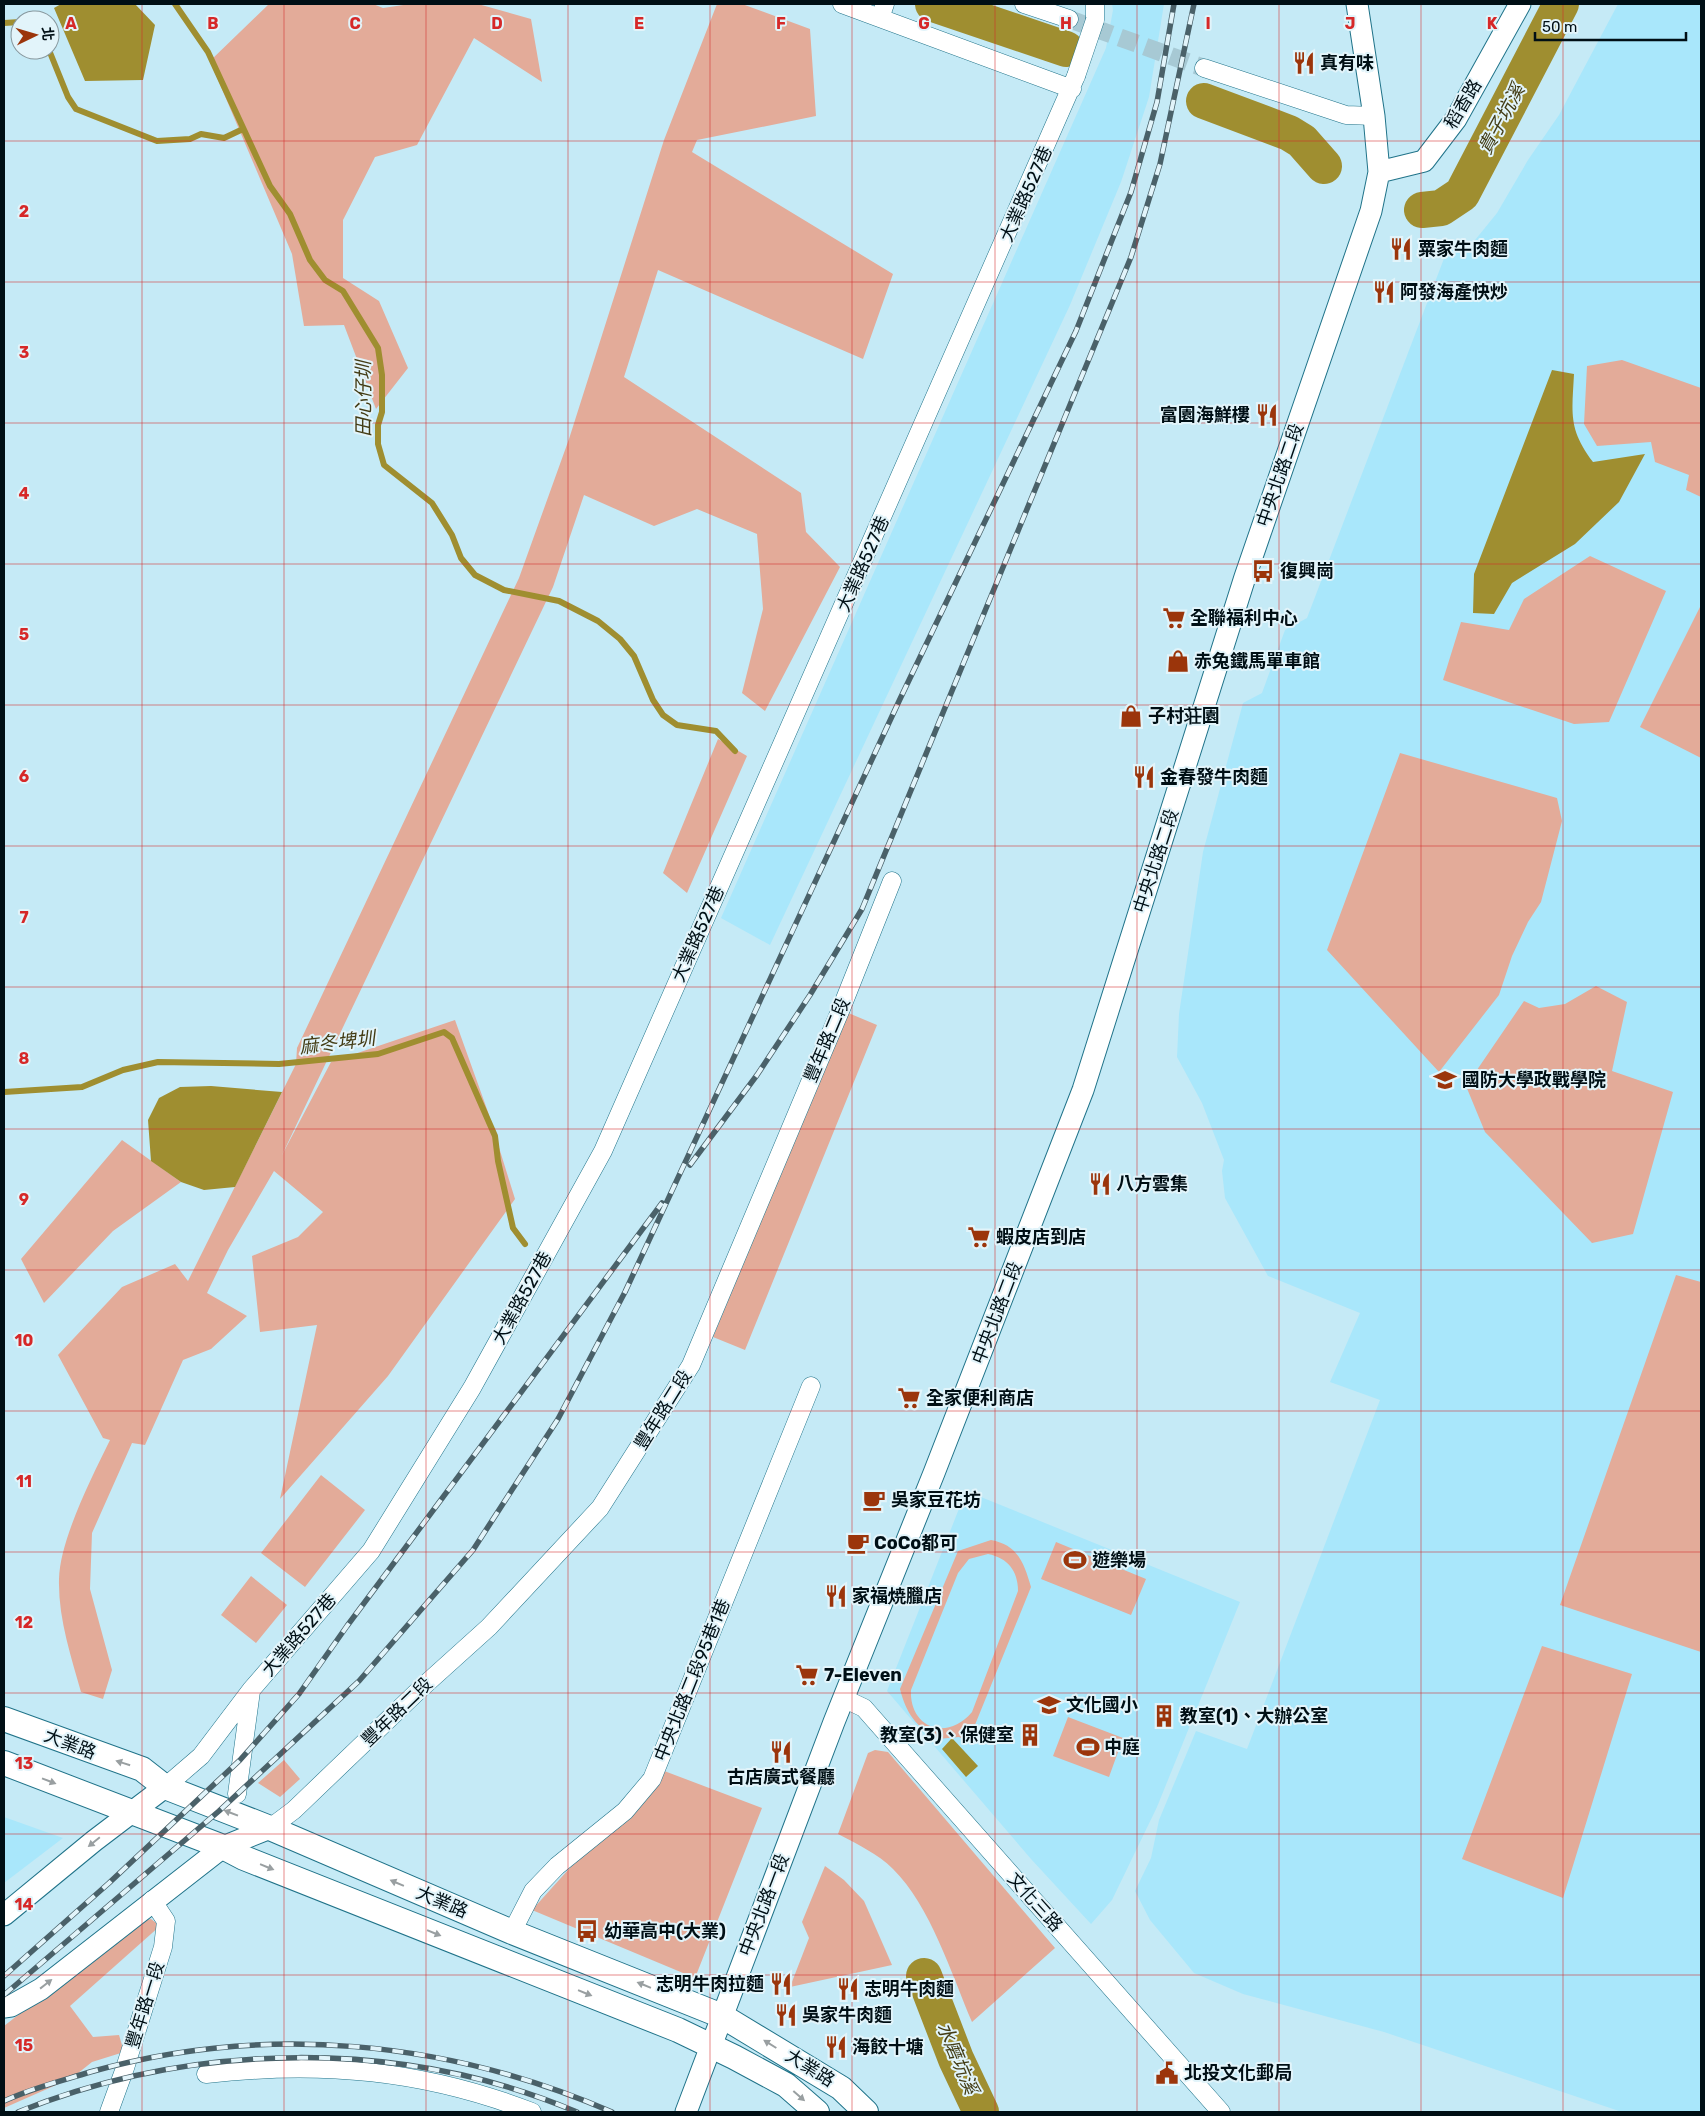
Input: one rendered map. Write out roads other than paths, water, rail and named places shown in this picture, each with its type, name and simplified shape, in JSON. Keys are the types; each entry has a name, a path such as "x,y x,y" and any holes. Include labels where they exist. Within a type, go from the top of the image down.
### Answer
{"main road":[{"name":"大業路","path":"4,1719 142,1769 165,1787 270,1828 512,1932 722,2016 841,2088 866,2112"},
{"name":"大業路","path":"4,1763 223,1847 712,2046 786,2085 817,2112"}],"street":[{"path":"842,4 882,11 1074,83"},
{"path":"1024,4 1068,19"},
{"name":"中央北路二段","path":"843,1698 934,1473 1083,1090 1245,577 1371,210 1379,172 1374,116 1357,4"},
{"name":"稻香路","path":"1379,172 1424,161 1456,119 1520,4"},
{"name":"大業路527巷","path":"165,1787 202,1756 251,1690 371,1551 472,1388 604,1151 1074,83 1095,12"},
{"path":"1204,68 1346,116 1374,116"},
{"name":"豐年路二段","path":"270,1828 294,1810 418,1691 489,1627 600,1508 691,1365 843,1004 892,881"},
{"name":"中央北路二段95巷1巷","path":"512,1932 533,1892 557,1866 625,1811 652,1779 811,1386"},
{"path":"237,1794 251,1690"},
{"name":"中央北路一段","path":"686,2112 843,1698"},
{"name":"文化三路","path":"843,1698 864,1708 872,1716 1221,2112"},
{"path":"4,1915 165,1787"},
{"path":"4,2007 11,2006 41,1989 152,1900 223,1847 270,1828"},
{"name":"豐年路一段","path":"109,2112 162,1948 166,1921 152,1900"},
{"path":"206,2074 257,2068 348,2069 413,2077 491,2096 532,2112"}],"waterway":[{"name":"田心仔圳","path":"175,4 208,52 270,186 290,214 310,260 325,280 343,291 378,348 382,375 382,412 378,425 378,444 384,465 432,503 452,535 461,558 475,575 504,590 559,601 598,621 620,639 634,656 653,700 663,715 677,725 716,731 735,751"},
{"name":"貴子坑溪","path":"933,4 1066,49"},
{"name":"貴子坑溪","path":"954,11 955,4"},
{"name":"貴子坑溪","path":"1422,210 1441,208 1462,194 1561,4"},
{"path":"4,23 10,23"},
{"path":"53,60 68,97 76,109 157,141 190,139 201,134 224,138 243,129"},
{"name":"貴子坑溪","path":"1204,101 1289,133 1302,141 1324,166"},
{"name":"麻冬埤圳","path":"4,1092 82,1087 123,1070 158,1062 279,1064 378,1054 444,1032 452,1038 495,1136 498,1161 513,1228 525,1244"},
{"name":"水磨坑溪","path":"924,1976 956,2059 981,2112"}],"tunnel":[{"path":"1069,19 1204,68"}],"railway":[{"path":"4,1995 219,1811 359,1681 473,1550 558,1419 625,1292 900,699 1076,331 1131,192 1157,102 1174,4"},
{"path":"690,1165 757,1075 810,995 862,909 1131,257 1160,164 1194,4"},
{"path":"4,1976 109,1883 240,1760 299,1694 347,1626 662,1203"},
{"path":"4,2101 36,2088 90,2072 156,2057 222,2047 288,2044 354,2047 420,2055 485,2068 549,2088 612,2112"},
{"path":"18,2112 85,2089 155,2072 226,2061 298,2058 370,2061 441,2071 510,2088 577,2112"}],"place":[{"name":"真有味","path":"1304,63"},
{"name":"粟家牛肉麵","path":"1401,249"},
{"name":"阿發海產快炒","path":"1384,292"},
{"name":"富園海鮮樓","path":"1267,415"},
{"name":"復興崗","path":"1263,571"},
{"name":"全聯福利中心","path":"1174,618"},
{"name":"赤兔鐵馬單車館","path":"1178,661"},
{"name":"子村荘園","path":"1131,716"},
{"name":"金春發牛肉麵","path":"1144,777"},
{"name":"國防大學政戰學院","path":"1445,1080"},
{"name":"八方雲集","path":"1100,1184"},
{"name":"蝦皮店到店","path":"979,1237"},
{"name":"全家便利商店","path":"909,1398"},
{"name":"吳家豆花坊","path":"874,1500"},
{"name":"CoCo都可","path":"858,1543"},
{"name":"遊樂場","path":"1075,1560"},
{"name":"家福焼臘店","path":"836,1596"},
{"name":"7-Eleven","path":"807,1675"},
{"name":"文化國小","path":"1049,1705"},
{"name":"教室(1)、大辦公室","path":"1164,1716"},
{"name":"教室(3)、保健室","path":"1030,1735"},
{"name":"中庭","path":"1088,1747"},
{"name":"古店廣式餐廳","path":"781,1752"},
{"name":"幼華高中(大業)","path":"587,1931"},
{"name":"志明牛肉拉麵","path":"781,1984"},
{"name":"志明牛肉麵","path":"848,1989"},
{"name":"吳家牛肉麵","path":"786,2015"},
{"name":"海餃十塘","path":"836,2047"},
{"name":"北投文化郵局","path":"1167,2073"}]}
